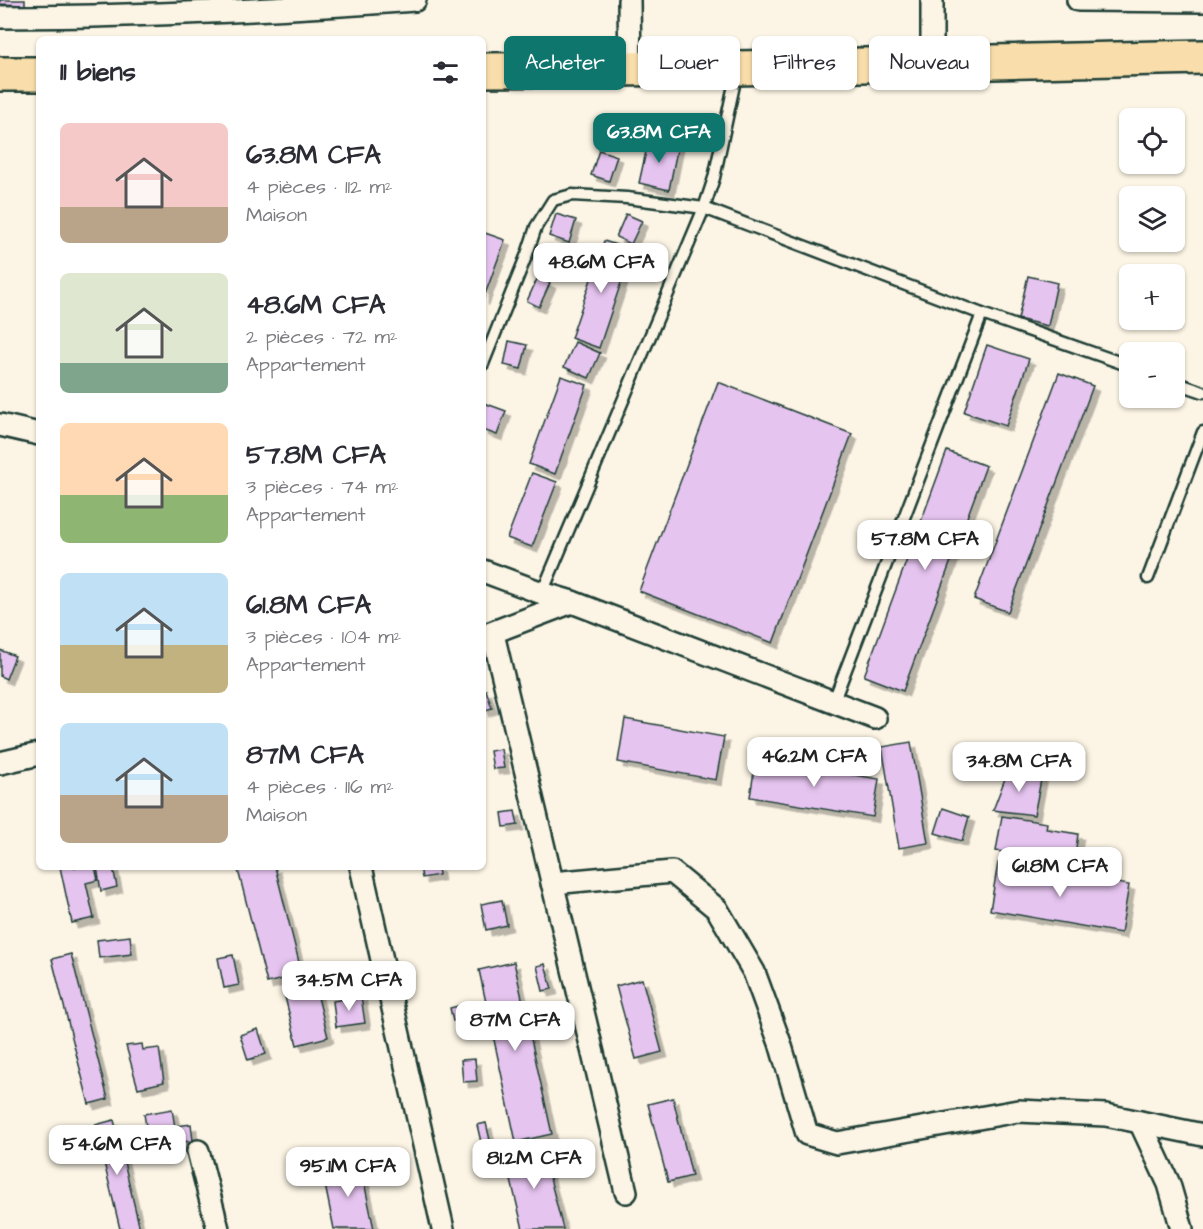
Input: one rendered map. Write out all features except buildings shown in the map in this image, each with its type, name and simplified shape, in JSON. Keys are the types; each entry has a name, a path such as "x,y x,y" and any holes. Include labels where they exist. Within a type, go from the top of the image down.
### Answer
{"highway":[{"path":"990,62 1203,57"},
{"path":"740,68 869,65"},
{"path":"486,70 638,69"},
{"path":"0,74 36,74"}],"street":[{"path":"0,17 49,9 415,0"},
{"path":"629,0 630,69"},
{"path":"932,0 933,36"},
{"path":"1078,0 1203,1"},
{"path":"0,425 36,433"},
{"path":"486,572 572,602 875,718"},
{"path":"572,602 488,635 552,883 626,1192"},
{"path":"0,763 36,755"},
{"path":"362,870 443,1229"},
{"path":"552,883 672,872 717,909 754,972 780,1043 807,1134 837,1143 1018,1111 1106,1115 1203,1135"},
{"path":"1140,1122 1169,1184 1182,1229"},
{"path":"198,1151 218,1229"}],"lane":[{"path":"542,593 704,208 714,178 732,90"},
{"path":"486,356 536,227 552,200 572,195 627,198 704,208 982,314 1119,362"},
{"path":"833,702 982,314"},
{"path":"1185,386 1203,392"},
{"path":"1148,578 1203,432"}]}
